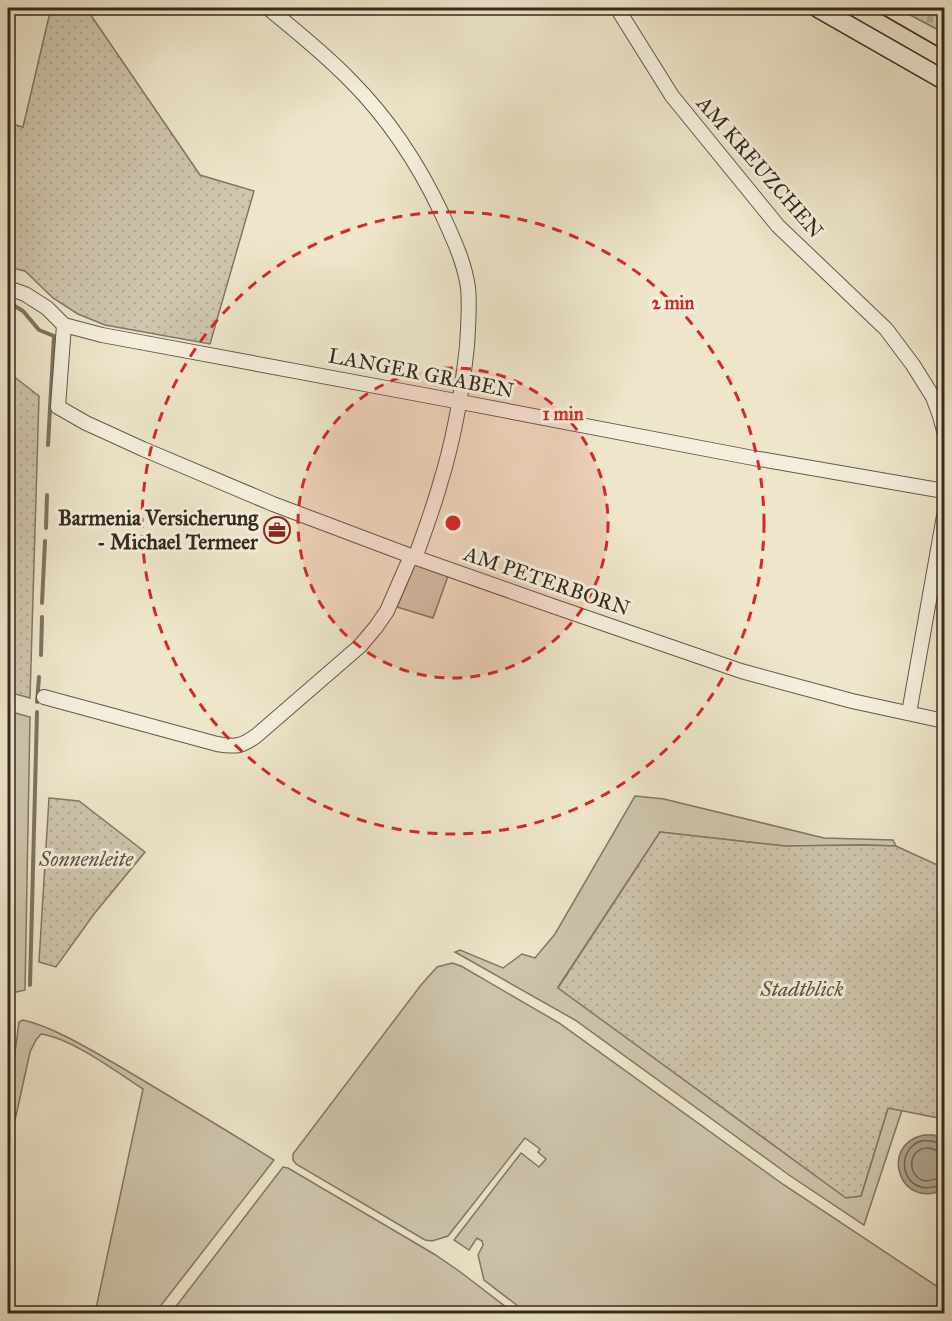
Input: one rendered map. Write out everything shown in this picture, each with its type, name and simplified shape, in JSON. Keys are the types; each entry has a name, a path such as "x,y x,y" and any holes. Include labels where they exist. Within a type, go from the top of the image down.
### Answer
{"main road":[{"path":"818,8 945,80"}],"street":[{"path":"44,697 218,744 233,746 244,744 360,646 387,611 413,557 440,485 452,438 465,363 469,322 468,288 463,262 429,186 378,111 351,80 268,8"},
{"name":"AM KREUZCHEN","path":"617,8 672,96 778,226 885,329 913,365 933,397 945,431"},
{"name":"LANGER GRABEN","path":"8,288 25,294 47,308 64,325 102,335 748,457 945,491"},
{"name":"AM PETERBORN","path":"64,325 58,407 114,436 273,504 413,557 741,671 852,701 945,721"},
{"path":"909,713 945,516"}],"green space":[{"path":"51,8 86,8 200,175 254,191 210,344 105,325 78,314 53,298 25,271 8,267 8,123 23,127"},
{"path":"897,8 944,8 944,33"},
{"path":"8,372 39,396 30,698 8,692"},
{"path":"415,565 448,576 433,618 397,607"},
{"path":"8,711 30,717 25,990 8,994"},
{"path":"635,796 664,799 824,838 893,840 896,846 785,846 660,832 558,987 861,1196 888,1108 902,1110 864,1225 789,1175 575,1020 455,952 460,950 503,968 522,954 535,958 555,934"},
{"name":"Sonnenleite","path":"49,798 79,801 145,852 94,914 56,967 39,962"},
{"name":"Stadtblick","path":"660,832 785,846 896,846 944,868 944,1119 888,1108 861,1196 846,1198 558,988"},
{"path":"452,963 559,1023 784,1185 944,1291 944,1313 527,1313 484,1280 478,1255 483,1245 482,1241 477,1238 469,1250 454,1240 521,1153 539,1167 546,1159 538,1152 540,1149 525,1138 448,1236 432,1241 425,1240 296,1164 293,1154 421,985 437,967"},
{"path":"23,1020 60,1033 84,1046 274,1160 155,1313 95,1313 143,1089 80,1049 41,1034 30,1052 8,1152 8,1096 19,1022"},
{"path":"283,1167 434,1254 514,1313 171,1313"}],"water":[{"path":"924,1135 934,1135 944,1140 944,1189 929,1194 916,1192 906,1185 900,1174 898,1163 901,1151 910,1141"}],"waterway":[{"path":"8,302 23,311 39,330 54,336 48,445"},
{"path":"46,528 47,495"},
{"path":"42,603 45,541"},
{"path":"41,655 42,617"},
{"path":"37,702 39,677"},
{"path":"30,985 37,712"}],"tram line":[{"path":"871,8 944,50"}],"place":[{"name":"Barmenia Versicherung - Michael Termeer","path":"277,530"}]}
